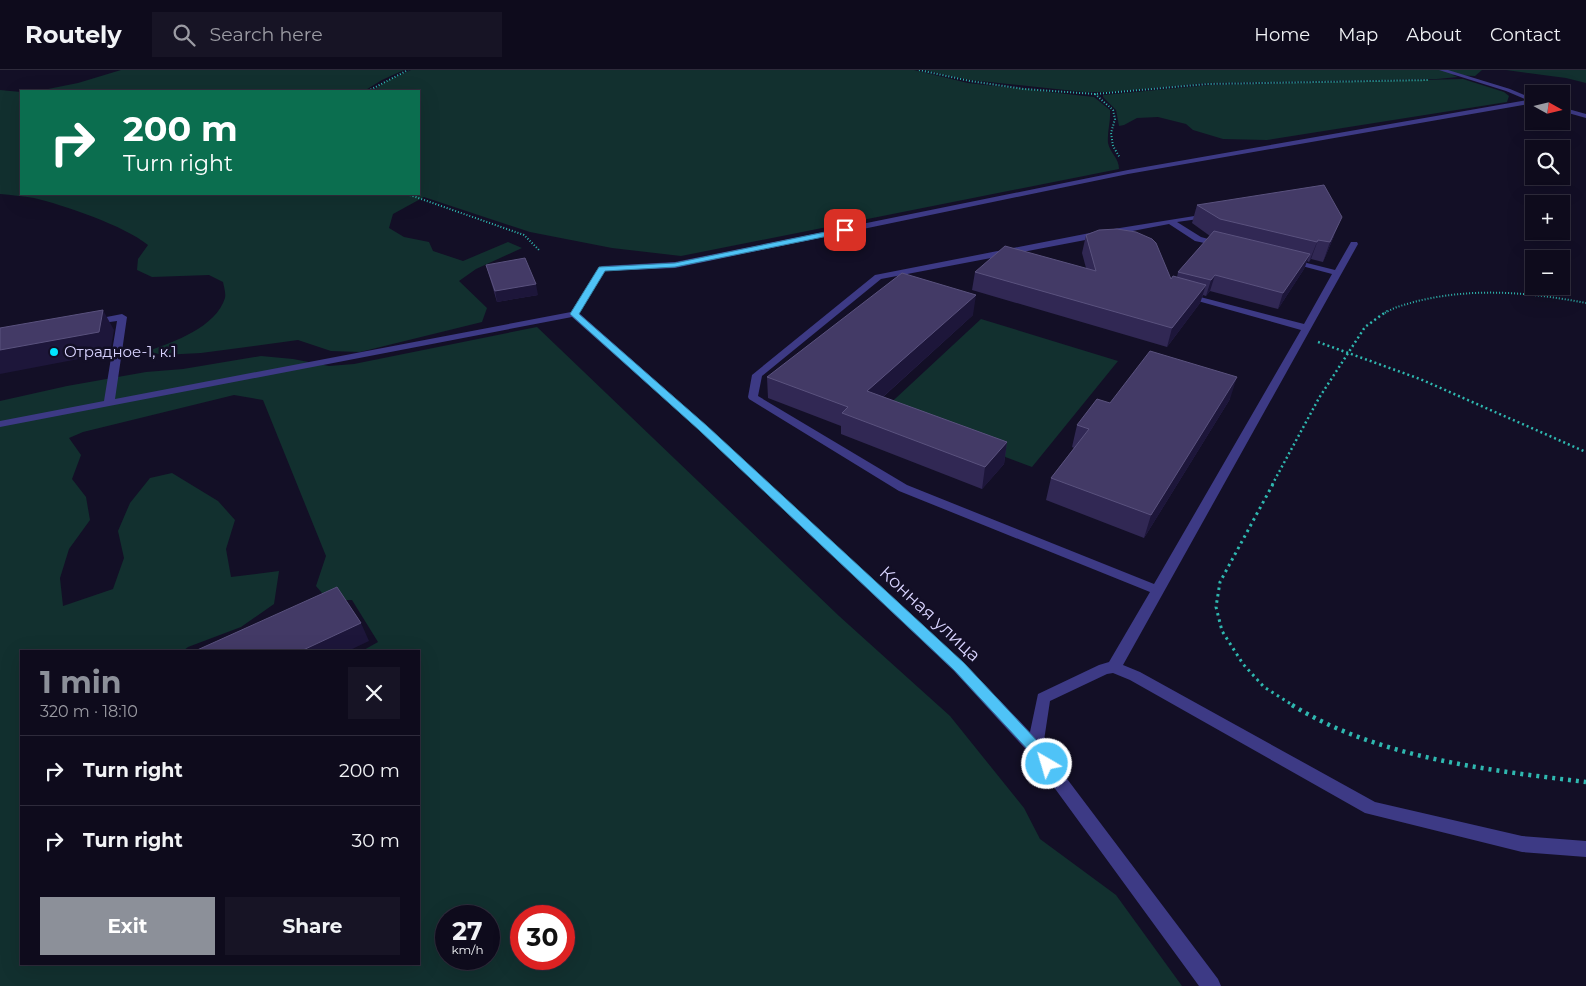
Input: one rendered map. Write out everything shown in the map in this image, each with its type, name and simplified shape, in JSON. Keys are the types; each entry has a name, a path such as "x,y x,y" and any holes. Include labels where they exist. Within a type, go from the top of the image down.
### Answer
{"street":[{"path":"0,424 574,314 602,269 675,265 1128,172 1534,101 1508,90 1442,70"},
{"path":"1570,112 1586,116"},
{"path":"1157,590 903,488 753,397 758,375 878,277 1095,234 1218,214"},
{"path":"1170,221 1198,240 1226,246"},
{"path":"1114,667 1354,244"},
{"path":"1281,260 1337,273"},
{"path":"1172,292 1303,333"},
{"name":"Конная улица","path":"574,314 703,428 959,667 1035,748 1211,986"},
{"path":"85,324 122,317 109,402"},
{"path":"1035,748 1043,698 1104,669 1114,667 1135,676 1371,808 1522,844 1586,849"}],"path":[{"path":"370,90 385,80 408,70"},
{"path":"919,70 997,85 1095,94 1207,84 1429,80"},
{"path":"1095,94 1113,110 1115,119 1111,132 1113,146 1128,172"},
{"path":"410,195 524,235 540,251"},
{"path":"1586,303 1555,297 1504,292 1465,293 1424,299 1392,308 1365,326 1319,398 1220,582 1216,607 1222,631 1242,664 1264,687 1307,714 1365,739 1420,755 1511,773 1586,782"},
{"path":"1303,333 1411,376 1586,452"}],"green space":[{"path":"121,70 404,70 366,90 43,90 78,83"},
{"path":"411,70 914,70 968,83 1094,97 1110,110 1108,143 1118,162 1119,169 681,256 612,248 530,232 424,197 393,214 389,228 404,237 429,242 433,251 463,261 508,242 522,248 476,269 459,281 487,308 482,322 360,352 331,351 298,340 201,353 162,355 148,351 193,332 213,317 225,298 223,282 209,275 152,277 137,270 138,259 148,245 138,238 94,217 47,201 0,194 0,90 20,92 20,195 420,195 420,90 374,90 387,81"},
{"path":"924,70 1482,70 1475,76 1452,75 1458,77 1437,79 1206,83 1108,92 1084,92 970,80"},
{"path":"1506,70 1586,70 1586,83 1566,78"},
{"path":"1463,79 1504,92 1509,96 1507,102 1267,140 1223,139 1193,130 1186,124 1158,117 1137,118 1119,126 1116,110 1103,97 1103,95 1210,85"},
{"path":"981,319 1118,361 1032,467 882,411"},
{"path":"537,327 839,616 950,716 1024,808 1040,839 1116,895 1182,986 0,986 0,401 67,386 146,372 183,369 261,356 293,359 329,366 354,364"}],"building":[{"path":"1324,185 1342,217 1330,242 1318,240 1317,242 1220,219 1197,205"},
{"path":"1117,229 1136,232 1152,239 1156,243 1171,279 1173,276 1206,285 1172,328 975,272 1005,246 1096,271 1086,235 1099,230"},
{"path":"1214,231 1310,254 1283,293 1215,275 1211,280 1178,272"},
{"path":"525,258 536,284 495,291 486,265"},
{"path":"902,273 976,295 867,391 1007,442 985,467 842,413 848,407 767,377"},
{"path":"103,310 99,332 0,350 0,328"},
{"path":"1150,351 1237,377 1151,515 1051,478 1089,429 1077,425 1097,399 1110,403"},
{"path":"337,587 361,623 303,650 197,650"}],"place":[{"name":"Отрадное-1, к.1","path":"54,352"}],"route":[{"path":"845,230 675,265 602,269 574,314 703,428 959,667 1035,748 1047,764"}]}
